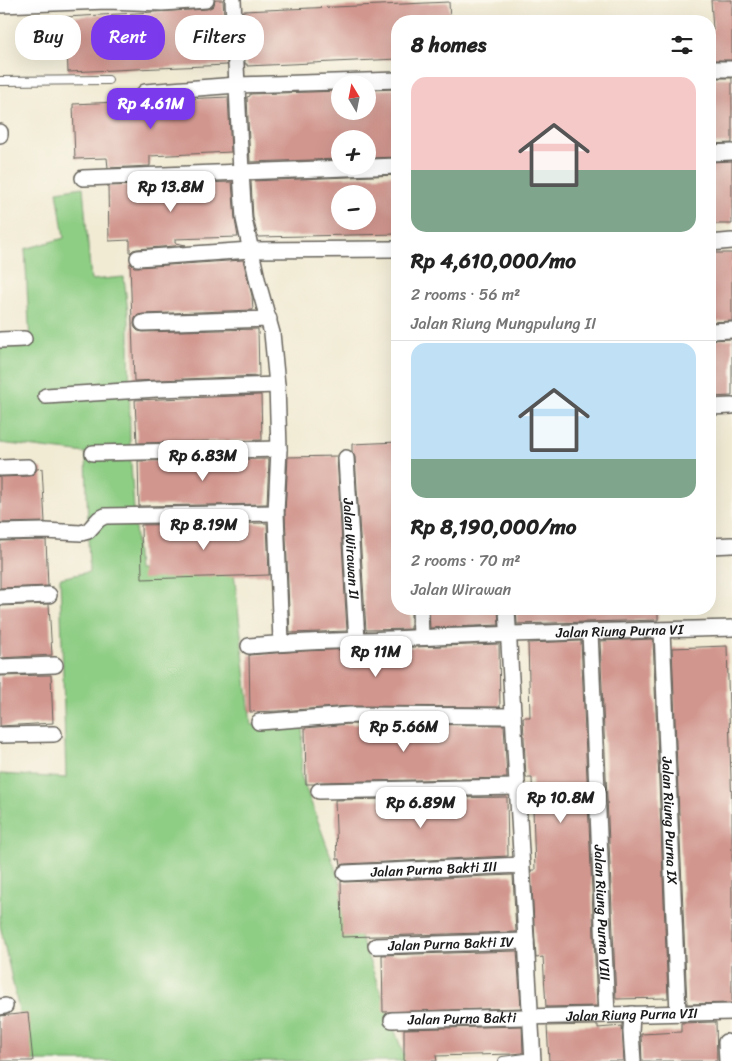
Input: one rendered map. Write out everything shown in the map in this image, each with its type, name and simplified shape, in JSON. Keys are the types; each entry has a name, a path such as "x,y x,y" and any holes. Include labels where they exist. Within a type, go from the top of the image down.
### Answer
{"street":[{"path":"0,5 206,0"},
{"path":"233,0 244,219 250,250 272,333 277,386 279,449 276,513 281,642"},
{"path":"716,69 732,69"},
{"path":"145,92 237,85 391,80"},
{"path":"716,152 732,152"},
{"path":"83,178 391,166"},
{"path":"716,242 732,242"},
{"path":"138,258 250,250 391,249"},
{"path":"143,323 269,319"},
{"path":"716,331 732,330"},
{"path":"0,340 24,339"},
{"path":"46,396 157,389 277,386"},
{"path":"716,407 732,406"},
{"path":"93,453 279,449"},
{"name":"Jalan Wirawan II","path":"346,458 357,640"},
{"path":"0,468 28,467"},
{"path":"0,532 45,531 81,533 88,531 99,519 105,516 276,513"},
{"path":"716,546 732,545"},
{"path":"0,597 49,595"},
{"path":"420,615 421,637"},
{"path":"507,615 533,1059"},
{"name":"Jalan Riung Purna VI","path":"249,646 281,642 508,633 732,628"},
{"name":"Jalan Riung Purna IX","path":"662,630 678,1013"},
{"name":"Jalan Riung Purna VIII","path":"590,632 607,1015"},
{"path":"0,667 55,665"},
{"path":"259,722 350,715 513,716"},
{"path":"0,735 54,734"},
{"path":"319,791 518,787"},
{"name":"Jalan Purna Bakti III","path":"345,874 522,865"},
{"name":"Jalan Purna Bakti IV","path":"376,946 526,941"},
{"name":"Jalan Riung Purna VII","path":"531,1017 607,1015 632,1022 678,1013 732,1012"},
{"name":"Jalan Purna Bakti","path":"392,1020 531,1017"},
{"path":"632,1022 633,1061"},
{"path":"726,1042 727,1061"}],"lane":[{"path":"0,81 108,80"},
{"path":"509,1061 533,1059"}],"green space":[{"path":"83,187 91,280 124,277 129,321 130,449 138,570 234,572 251,725 303,722 301,775 406,1061 30,1061 0,925 0,774 66,778 60,578 89,572 86,453 0,443 0,345 30,343 25,249 64,238 57,191"}],"building":[{"path":"215,0 223,0 224,15 175,15 175,60 227,60 227,65 68,72 68,60 81,60 81,16 91,16 91,60 165,60 165,15 101,15 207,9 214,5"},
{"path":"711,0 732,0 732,60 716,60 716,15 712,15"},
{"path":"449,2 450,15 391,15 391,59 247,66 245,60 264,60 264,15 243,15 243,11"},
{"path":"716,78 732,78 732,143 716,144"},
{"path":"391,89 391,157 376,158 376,130 331,130 331,159 250,162 247,97 250,94 331,91 331,120 376,120 376,90"},
{"path":"228,97 231,152 150,156 150,166 108,168 107,158 75,159 73,104"},
{"path":"732,161 732,224 716,224 716,162"},
{"path":"391,175 391,234 258,237 253,218 251,181"},
{"path":"232,182 238,237 175,239 175,243 186,245 137,249 130,253 130,240 109,241 108,186"},
{"path":"716,253 732,253 732,321 716,322"},
{"path":"243,260 252,296 253,310 143,314 135,318 134,324 138,331 143,332 258,329 259,376 134,381 130,263 134,267 139,267"},
{"path":"732,339 732,396 716,397 716,340"},
{"path":"261,395 262,440 137,443 135,400"},
{"path":"391,442 391,615 411,615 411,629 366,630 355,457 352,452 352,444"},
{"path":"337,456 347,631 290,633 285,513 288,457"},
{"path":"269,459 267,504 139,506 138,461"},
{"path":"42,468 45,522 0,523 0,477 29,476 33,475 37,469"},
{"path":"267,523 269,575 142,579 141,525"},
{"path":"46,540 48,586 0,588 0,541"},
{"path":"49,604 52,655 0,658 0,606"},
{"path":"429,615 498,615 499,625 430,628"},
{"path":"516,615 658,615 658,620 517,624"},
{"path":"653,639 668,998 616,999 600,641"},
{"path":"581,641 597,1006 546,1007 543,957 536,958 531,870 535,870 532,778 526,778 523,717 530,717 528,643"},
{"path":"499,644 500,707 350,706 250,712 249,655 302,651"},
{"path":"727,646 732,810 732,1003 687,1004 672,648"},
{"path":"51,675 53,723 0,726 0,676"},
{"path":"350,724 504,725 507,778 319,782 306,784 305,728"},
{"path":"507,797 508,856 341,865 340,859 337,859 335,800"},
{"path":"513,875 516,932 342,937 341,881"},
{"path":"517,951 521,1008 383,1012 382,955"},
{"path":"28,1013 33,1061 0,1061 0,1016"},
{"path":"716,1022 717,1061 642,1061 641,1034 681,1032 681,1023"},
{"path":"598,1025 598,1028 622,1026 624,1061 549,1061 547,1026"},
{"path":"522,1026 523,1053 436,1056 437,1061 404,1061 404,1029"}]}
